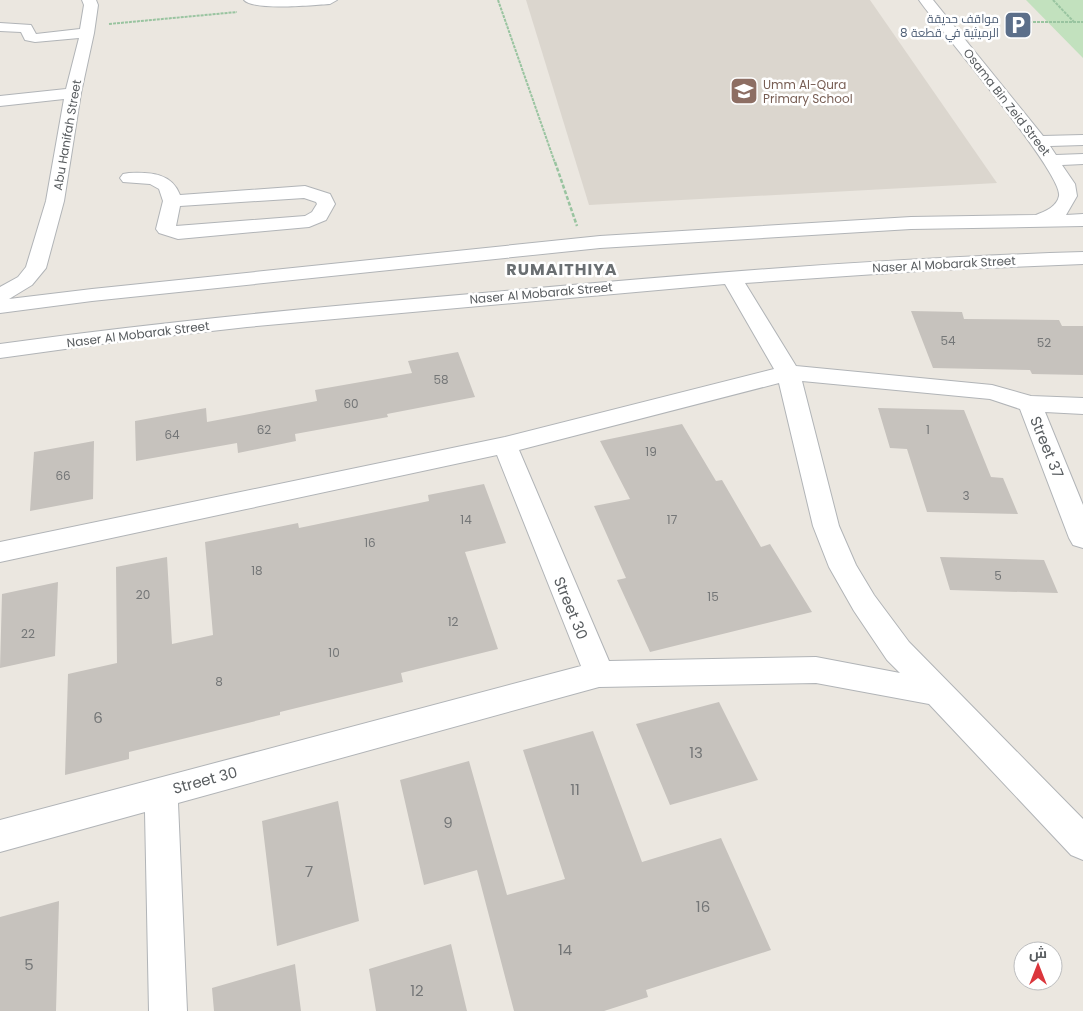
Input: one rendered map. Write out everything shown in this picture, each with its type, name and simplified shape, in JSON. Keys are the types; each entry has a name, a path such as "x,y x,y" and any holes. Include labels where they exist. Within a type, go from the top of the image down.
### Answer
{"street":[{"name":"Abu Hanifah Street","path":"36,268 53,208 73,93 88,29 91,5 89,0"},
{"path":"251,0 279,3 330,0"},
{"name":"Osama Bin Zeid Street","path":"926,0 1038,141 1066,184 1083,196"},
{"path":"0,27 26,28 30,37 38,38 88,29"},
{"path":"0,101 73,93"},
{"path":"1038,141 1083,140"},
{"path":"1052,160 1083,159"},
{"path":"129,178 152,177 162,182 172,196 166,229 178,233 309,221 319,216 326,204 324,198 305,192 172,201"},
{"path":"1039,221 1062,208 1068,196 1066,184"},
{"path":"0,307 92,295 583,244 911,223 1083,220"},
{"path":"840,268 821,263 807,252 805,245 809,239 821,235 898,230 911,223"},
{"path":"663,239 687,249 694,257 693,266 687,273 670,282"},
{"name":"Naser Al Mobarak Street","path":"0,350 294,316 670,282 840,268 1083,258"},
{"path":"0,296 24,281 36,268 52,280 92,295"},
{"path":"731,277 788,373 826,526 843,567 864,602 898,651 1083,843"},
{"path":"0,552 505,445 788,373 992,392 1030,404"},
{"name":"Street 37","path":"1083,406 1030,404 1083,538"},
{"name":"Street 30","path":"0,836 598,674 505,445"},
{"path":"598,674 816,670 939,694"},
{"path":"161,792 168,1011"}],"path":[{"path":"498,0 583,244"},
{"path":"1053,0 1074,22"},
{"path":"88,29 254,11 279,3"},
{"path":"1012,22 1083,22"}],"shaded area":[{"name":"Umm Al-Qura Primary School","path":"526,0 870,0 997,183 589,205"}],"green space":[{"path":"1026,0 1083,0 1083,58"}],"building":[{"path":"911,311 962,312 964,319 1059,320 1062,326 1083,326 1083,375 1032,374 1030,370 933,368"},
{"path":"458,352 475,397 387,414 388,417 295,434 296,441 238,453 237,443 136,461 135,421 206,408 207,422 317,401 315,390 412,373 408,361"},
{"path":"878,408 964,410 991,477 1003,478 1018,514 927,512 907,449 890,448"},
{"path":"682,424 716,481 722,480 761,547 770,544 812,612 650,652 617,580 626,578 594,506 630,499 600,441"},
{"path":"94,441 93,499 30,511 34,452"},
{"path":"484,484 506,543 465,552 498,649 401,673 403,682 280,712 280,715 129,752 129,759 65,775 68,674 117,663 116,567 167,557 172,644 213,635 205,542 298,523 299,528 429,501 428,495"},
{"path":"940,557 1044,560 1058,593 950,590"},
{"path":"58,582 55,656 0,668 2,594"},
{"path":"719,702 758,780 670,805 636,724"},
{"path":"593,731 642,862 721,838 771,950 646,990 648,997 604,1011 514,1011 477,870 424,885 400,780 469,761 507,895 565,879 523,750"},
{"path":"338,801 359,921 277,946 262,821"},
{"path":"59,901 56,1011 0,1011 0,917"},
{"path":"451,944 467,1011 376,1011 369,969"},
{"path":"295,964 301,1011 214,1011 212,988"}],"place":[{"name":"مواقف حديقة الرميثية في قطعة 8","path":"1018,25"},
{"name":"Umm Al-Qura Primary School","path":"744,91"}],"district":[{"name":"RUMAITHIYA","path":"562,269"}]}
